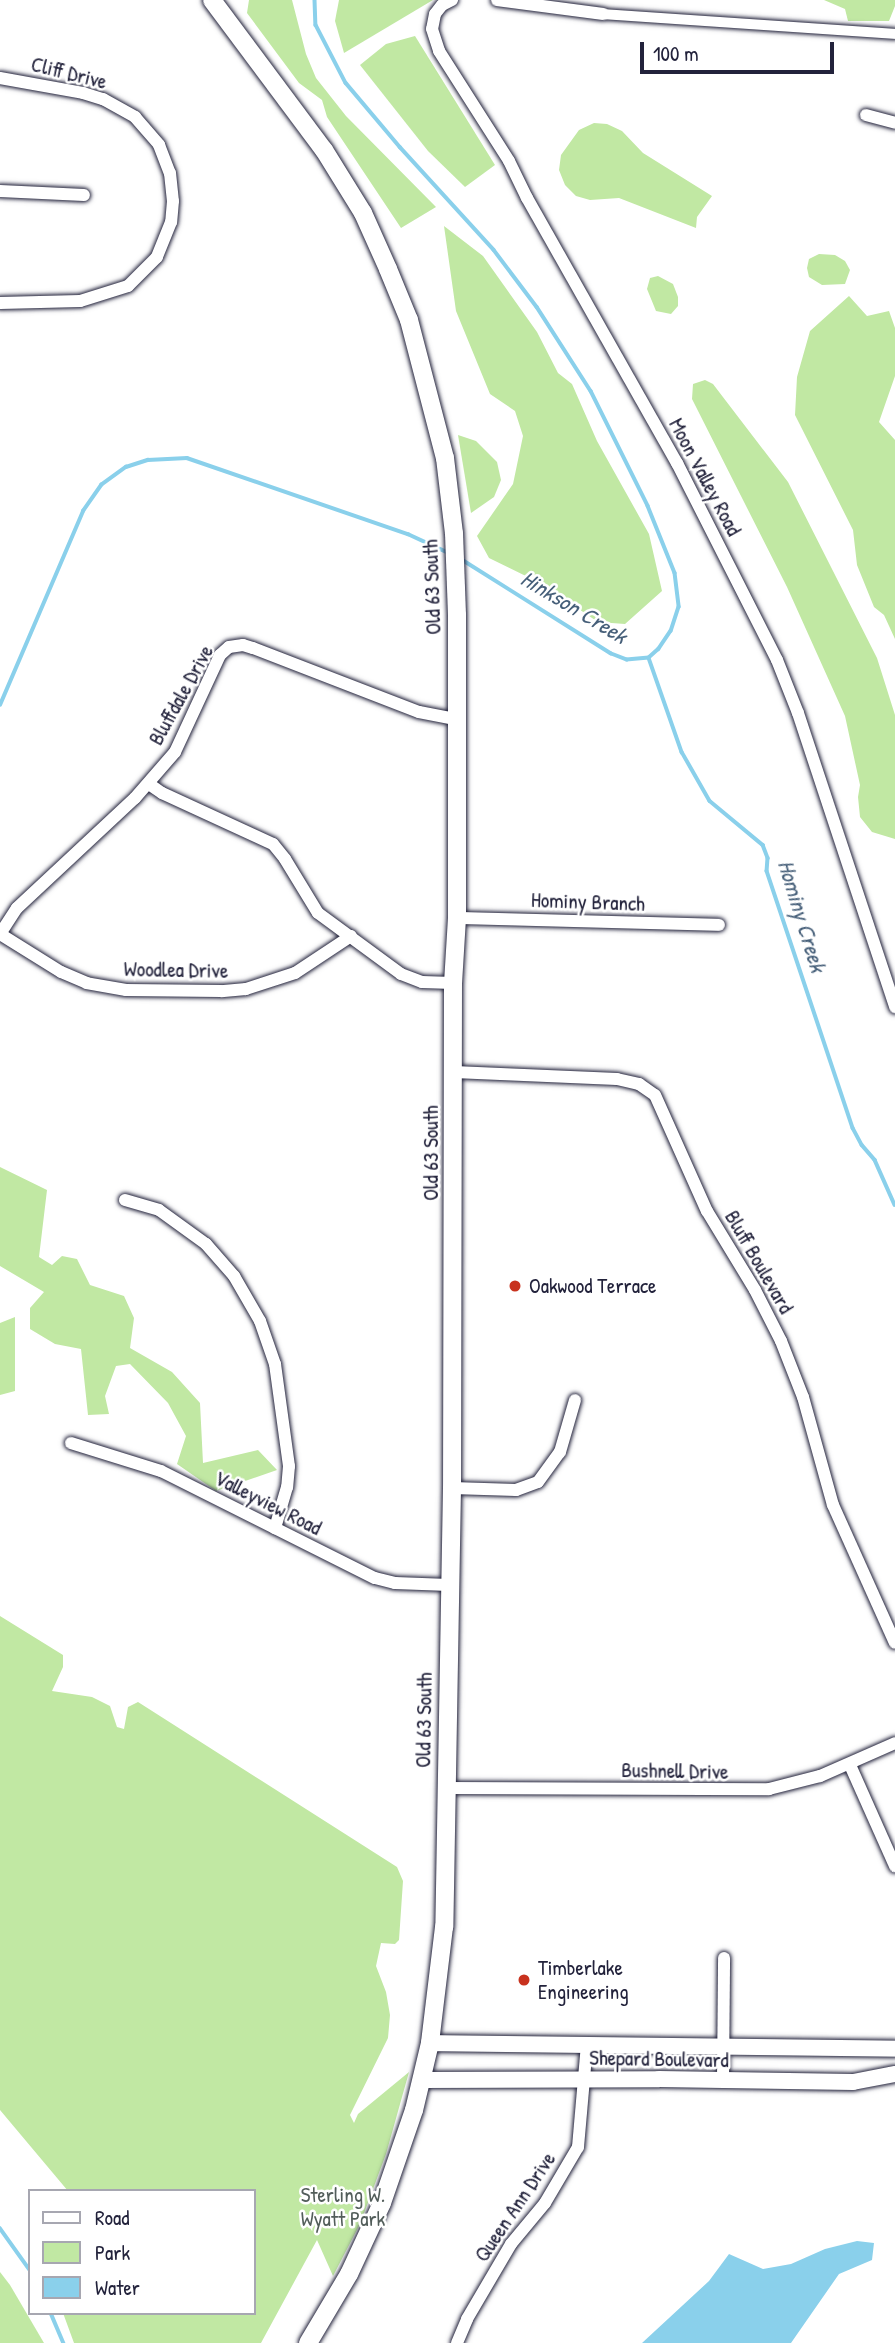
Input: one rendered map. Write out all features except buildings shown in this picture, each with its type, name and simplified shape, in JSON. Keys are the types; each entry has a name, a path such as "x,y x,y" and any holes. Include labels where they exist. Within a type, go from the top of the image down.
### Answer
{"main road":[{"name":"Old 63 South","path":"212,0 324,150 363,213 409,320 445,458 457,615 452,1488 444,1927 430,2043 382,2203 349,2274 308,2343"}],"street":[{"name":"Moon Valley Road","path":"452,0 442,5 435,14 432,29 439,51 509,161 527,198 677,463 777,660 798,713 895,1007"},
{"path":"497,0 603,14 895,34"},
{"name":"Cliff Drive","path":"0,78 93,96 135,117 159,145 170,173 173,201 171,222 157,257 128,286 80,301 0,303"},
{"path":"866,115 895,123"},
{"path":"0,191 84,195"},
{"name":"Bluffdale Drive","path":"0,934 17,908 39,885 149,784 182,740 220,655 234,645 253,649 432,717 456,719"},
{"path":"149,784 162,793 273,845 285,859 318,913 412,979 430,983 453,983"},
{"name":"Hominy Branch","path":"457,918 719,925"},
{"name":"Woodlea Drive","path":"0,934 61,972 94,985 127,990 221,991 246,989 295,973 351,936"},
{"name":"Bluff Boulevard","path":"454,1072 617,1079 639,1084 655,1096 707,1211 755,1290 781,1340 803,1397 833,1505 895,1643"},
{"path":"125,1200 159,1210 206,1244 234,1276 260,1321 273,1355 288,1458 287,1487 275,1528"},
{"path":"452,1488 516,1490 538,1482 560,1452 575,1400"},
{"name":"Valleyview Road","path":"71,1443 161,1471 374,1578 395,1583 449,1585"},
{"name":"Bushnell Drive","path":"446,1788 744,1791 794,1784 850,1765 895,1744"},
{"path":"850,1765 895,1866"},
{"path":"723,2081 724,1958"},
{"name":"Shepard Boulevard","path":"430,2043 895,2049"},
{"name":"Queen Ann Drive","path":"457,2343 467,2319 510,2244 545,2203 578,2147 587,2044"},
{"name":"Shepard Boulevard","path":"421,2080 853,2082 895,2074"}],"green space":[{"path":"249,0 292,0 306,54 316,78 346,116 436,207 401,228 327,117 322,100 299,83 247,13"},
{"path":"339,0 433,0 344,53 335,21"},
{"path":"824,0 895,0 895,6 889,21 848,21 845,9"},
{"path":"415,36 495,165 465,187 428,151 360,65 386,44"},
{"path":"594,123 607,124 622,131 643,153 712,196 697,217 696,228 619,198 590,200 576,196 565,185 559,170 561,155 579,130"},
{"path":"444,226 483,256 537,332 558,373 572,384 597,441 649,534 662,591 625,624 598,622 540,583 489,558 477,536 513,484 523,436 515,411 490,394 456,311"},
{"path":"819,254 835,255 845,261 850,270 845,284 822,285 809,277 809,259"},
{"path":"658,276 673,284 678,297 678,306 671,314 656,311 647,289 650,278"},
{"path":"849,296 867,316 889,311 895,328 895,376 879,422 895,440 895,639 884,615 874,607 857,565 853,530 795,415 797,377 810,331"},
{"path":"705,380 713,384 788,482 877,658 895,715 895,839 872,832 860,817 860,785 845,716 787,587 692,399 693,384"},
{"path":"458,435 476,441 497,462 501,480 494,497 471,513"},
{"path":"0,1167 47,1190 39,1257 52,1265 62,1256 77,1259 90,1285 124,1296 134,1318 130,1348 172,1372 200,1403 203,1463 258,1450 277,1470 216,1491 177,1464 186,1436 168,1403 130,1364 116,1366 105,1396 109,1414 88,1415 81,1349 55,1344 30,1329 30,1308 44,1292 0,1266"},
{"path":"15,1317 15,1391 0,1395 0,1323"},
{"name":"Sterling W. Wyatt Park","path":"0,1616 63,1655 63,1667 52,1691 92,1697 110,1706 117,1727 124,1729 128,1707 138,1702 397,1867 403,1881 399,1940 395,1944 381,1943 376,1966 386,1992 390,2015 388,2038 350,2115 354,2123 358,2114 409,2072 386,2154 360,2224 333,2276 317,2240 261,2343 74,2343 64,2315 256,2315 256,2189 66,2189 0,2110"},
{"path":"0,2272 10,2285 44,2343 0,2343"}],"water":[{"path":"857,2241 874,2243 872,2260 839,2274 791,2343 642,2343 709,2281 729,2254 763,2269 791,2264 825,2249"}],"waterway":[{"name":"Hinkson Creek","path":"315,0 316,25 346,83 494,250 537,307 591,391 648,506 675,573 679,607 671,631 659,649 649,658 627,660 611,654 462,560"},
{"name":"Hinkson Creek","path":"0,705 83,511 101,485 126,467 148,460 187,458 408,534 449,553"},
{"name":"Hominy Creek","path":"649,658 682,752 710,801 763,845 768,858 767,871 853,1128 862,1145 875,1160 895,1205"},
{"name":"Hinkson Creek","path":"0,2228 28,2267"},
{"name":"Hinkson Creek","path":"52,2315 64,2343"}],"place":[{"name":"Oakwood Terrace","path":"515,1286"},
{"name":"Timberlake Engineering","path":"524,1980"}]}
